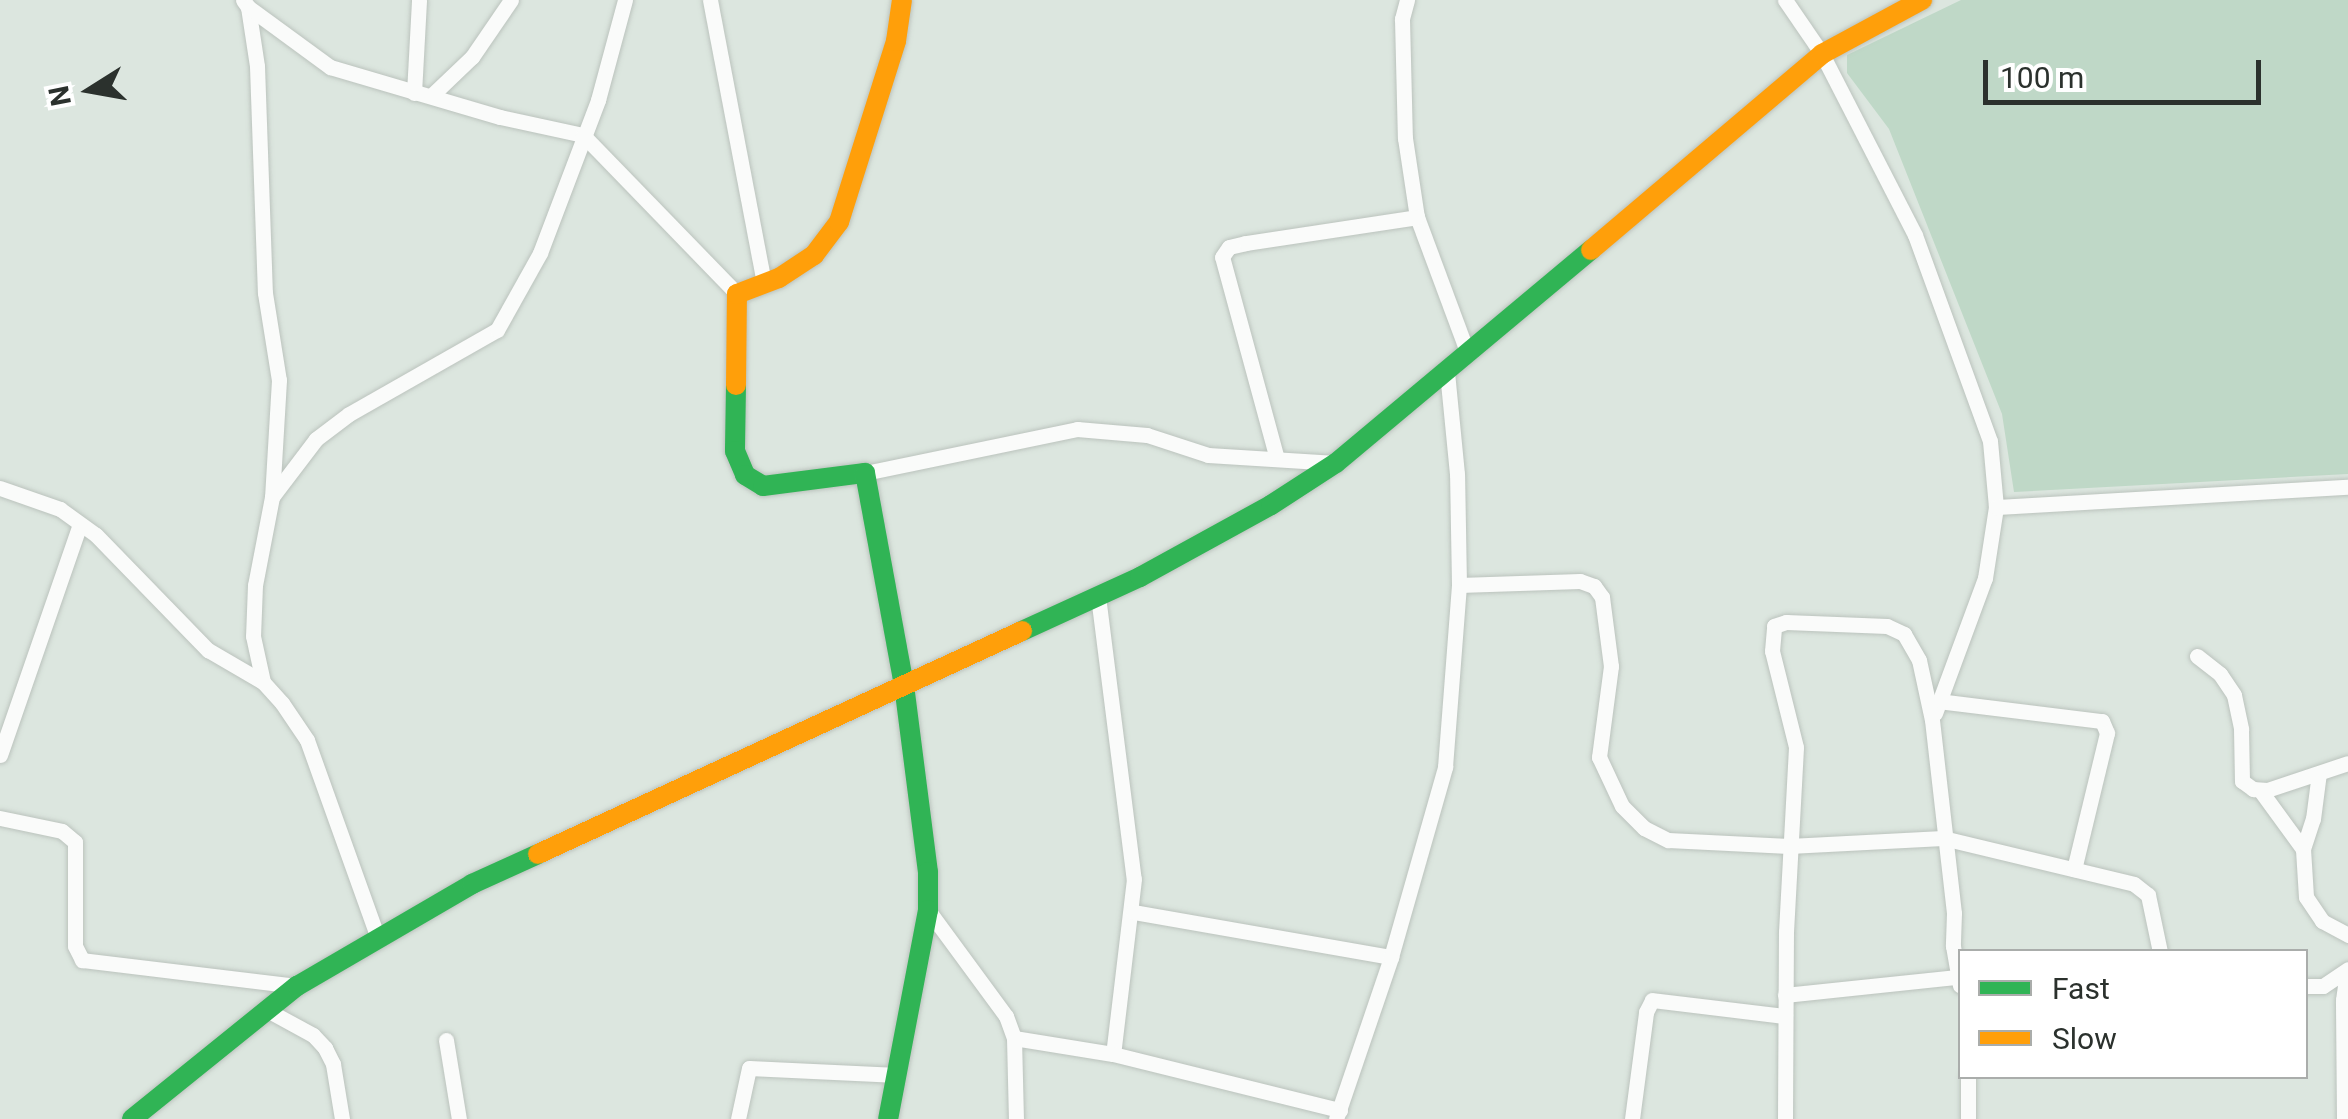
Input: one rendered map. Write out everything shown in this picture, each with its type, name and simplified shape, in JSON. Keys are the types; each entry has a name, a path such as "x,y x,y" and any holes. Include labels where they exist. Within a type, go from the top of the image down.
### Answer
{"street":[{"path":"418,0 423,95"},
{"path":"423,95 472,57 512,0"},
{"path":"272,497 316,439 338,422 382,393 497,330 540,252 598,100 625,0"},
{"path":"710,0 764,284"},
{"path":"738,294 814,256 839,222 896,40 902,0"},
{"path":"1407,0 1402,19 1404,138 1417,217 1468,354"},
{"path":"1785,0 1822,54 1915,235 1990,441 1996,507 1980,599 1932,720"},
{"path":"132,1119 297,986 377,936 517,862 1098,596 1231,529 1336,463 1822,54 1922,0"},
{"path":"246,4 330,67 582,135 738,294 735,451 745,475 762,486 864,473 1076,429 1147,435 1208,455 1336,463"},
{"path":"246,4 262,145 265,293 279,380 272,497 254,585 252,636 263,682"},
{"path":"1276,459 1222,258 1228,247 1417,217"},
{"path":"1014,1038 1113,1054 1338,1114 1391,957 1445,767 1458,586 1457,474 1447,372"},
{"path":"864,473 904,686 928,872 928,910 888,1119"},
{"path":"1996,507 2348,487"},
{"path":"0,488 60,509 208,650 263,682 307,740 377,936"},
{"path":"0,754 80,524"},
{"path":"1458,586 1580,581 1594,586 1602,597 1610,666 1600,757 1606,779 1622,806 1644,828 1668,840 1789,846 1944,838 2142,889 2159,949"},
{"path":"1098,596 1134,878 1113,1054"},
{"path":"1785,1119 1784,995 1796,747 1772,651 1774,626 1786,622 1886,626 1904,634 1920,660 1932,720 1958,971"},
{"path":"2196,656 2220,674 2234,695 2242,729 2242,781 2260,790 2303,849"},
{"path":"1938,701 2095,720 2106,726 2074,869"},
{"path":"2260,790 2348,763"},
{"path":"2319,772 2313,818 2303,849 2306,896 2322,921 2348,935"},
{"path":"0,818 62,831 76,842 75,946 82,960 297,986"},
{"path":"928,910 991,992 1014,1038 1016,1119"},
{"path":"1132,912 1391,957"},
{"path":"2308,986 2322,986 2348,970"},
{"path":"2344,1119 2348,970"},
{"path":"1784,995 1958,981"},
{"path":"1632,1119 1646,1012 1652,1000 1785,1016"},
{"path":"267,1010 313,1035 326,1048 333,1064 342,1119"},
{"path":"446,1040 459,1119"},
{"path":"738,1119 749,1068 898,1075"},
{"path":"1968,1079 1968,1119"}],"green space":[{"path":"1961,0 2348,0 2348,474 2014,492 2002,414 1889,129 1847,73 1847,55"}],"traffic: fast":[{"path":"1022,631 1140,577 1271,505 1336,463 1591,250"},
{"path":"736,385 735,451 745,475 763,486 865,473 904,685 928,872 928,910 888,1119"},
{"path":"132,1119 297,986 472,884 538,854"}],"traffic: slow":[{"path":"736,385 737,294 779,278 814,255 839,222 896,41 902,0"},
{"path":"1591,250 1822,54 1922,0"},
{"path":"538,854 1022,631"}]}
